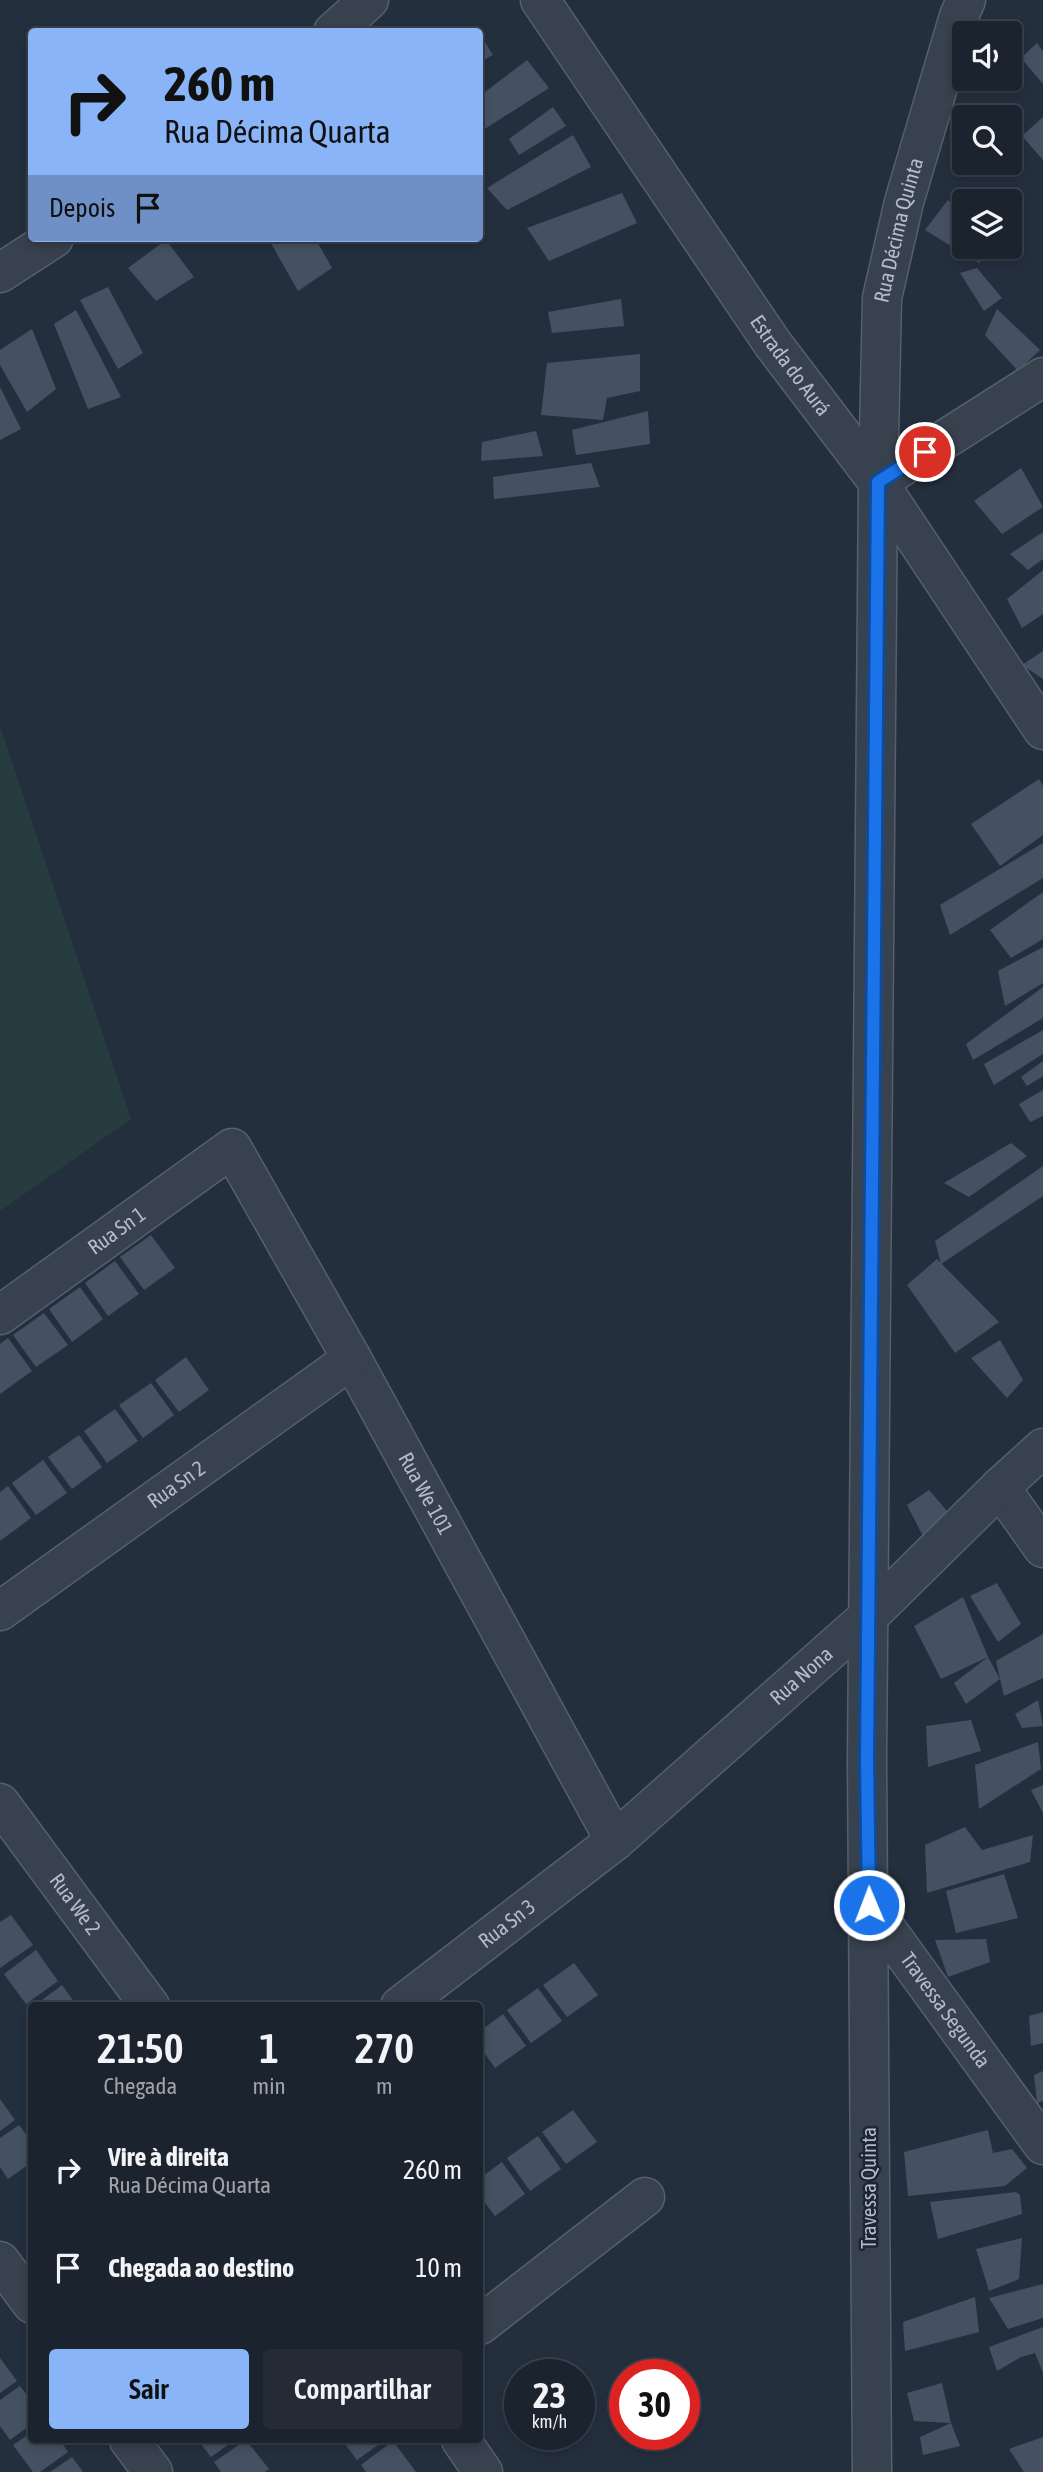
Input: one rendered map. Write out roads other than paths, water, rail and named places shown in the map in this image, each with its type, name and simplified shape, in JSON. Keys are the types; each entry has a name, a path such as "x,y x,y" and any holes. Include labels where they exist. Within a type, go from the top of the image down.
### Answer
{"street":[{"path":"338,28 369,0"},
{"name":"Estrada do Aurá","path":"540,0 773,344 878,482 1043,730"},
{"name":"Rua Décima Quinta","path":"878,482 882,298 904,202 964,4"},
{"path":"0,273 48,242"},
{"path":"869,1905 867,1760 878,482 1043,377"},
{"name":"Rua Sn 1","path":"0,1315 232,1148"},
{"name":"Rua We 101","path":"232,1148 352,1359 615,1841"},
{"name":"Rua Sn 2","path":"0,1611 352,1359"},
{"name":"Rua Nona","path":"615,1841 869,1616 1043,1448"},
{"path":"1000,1487 1043,1548"},
{"name":"Rua We 2","path":"0,1803 147,2002"},
{"name":"Rua Sn 3","path":"405,2002 615,1841"},
{"name":"Travessa Segunda","path":"869,1905 1043,2145"},
{"name":"Travessa Quinta","path":"869,1905 872,2472"},
{"path":"483,2323 645,2197"},
{"path":"132,2443 153,2472"},
{"path":"463,2443 484,2472"}]}
